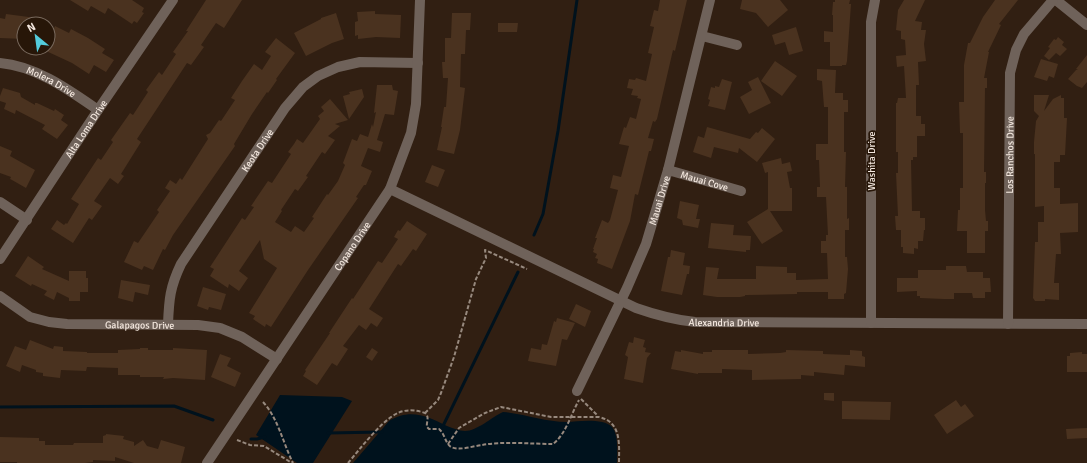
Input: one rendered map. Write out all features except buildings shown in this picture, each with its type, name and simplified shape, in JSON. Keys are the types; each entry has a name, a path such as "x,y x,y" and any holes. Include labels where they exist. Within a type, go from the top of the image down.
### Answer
{"street":[{"name":"Alta Loma Drive","path":"0,259 172,0"},
{"name":"Copano Drive","path":"207,463 390,189 411,132 416,104 420,0"},
{"name":"Mauai Drive","path":"577,391 627,288 646,244 668,170 710,0"},
{"name":"Washita Drive","path":"871,323 871,22 875,0"},
{"path":"1054,0 1087,25"},
{"name":"Los Ranchos Drive","path":"1008,324 1010,73 1016,50 1024,34 1054,0"},
{"path":"702,36 737,45"},
{"name":"Keota Drive","path":"168,324 169,300 173,282 181,264 285,108 303,87 318,76 338,67 360,62 418,63"},
{"name":"Molera Drive","path":"0,63 27,68 56,83 98,110"},
{"name":"Mauai Cove","path":"668,170 741,191"},
{"name":"Alexandria Drive","path":"390,189 620,300 653,314 675,320 695,322 1087,324"},
{"path":"0,202 27,220"},
{"name":"Galapagos Drive","path":"0,296 30,317 49,322 68,324 198,325 220,328 242,337 277,359"}],"path":[{"path":"348,463 375,432 392,416 400,412 410,411 425,413 435,404 441,393 454,357 476,279 486,258 485,250 527,269"},
{"path":"425,413 428,420 427,427 429,429 439,429 448,444 455,448 469,448 496,444 553,444 565,430 580,398 599,416"},
{"path":"264,402 272,413 292,463"},
{"path":"448,444 458,428 485,413 501,407 538,415 570,417 599,416 612,423 616,430 619,441 618,463"},
{"path":"237,440 250,445 264,446 292,463"}],"water":[{"path":"280,395 342,397 352,401 313,463 297,463 256,435"},
{"path":"503,412 559,422 597,421 608,424 612,427 616,435 617,463 353,463 389,421 397,417 411,414 418,415 465,431 474,429"}],"waterway":[{"path":"534,235 543,214 558,131 577,0"},
{"path":"443,426 518,272"},
{"path":"0,407 174,406 213,420"},
{"path":"328,433 382,432"},
{"path":"251,439 265,437"}]}
